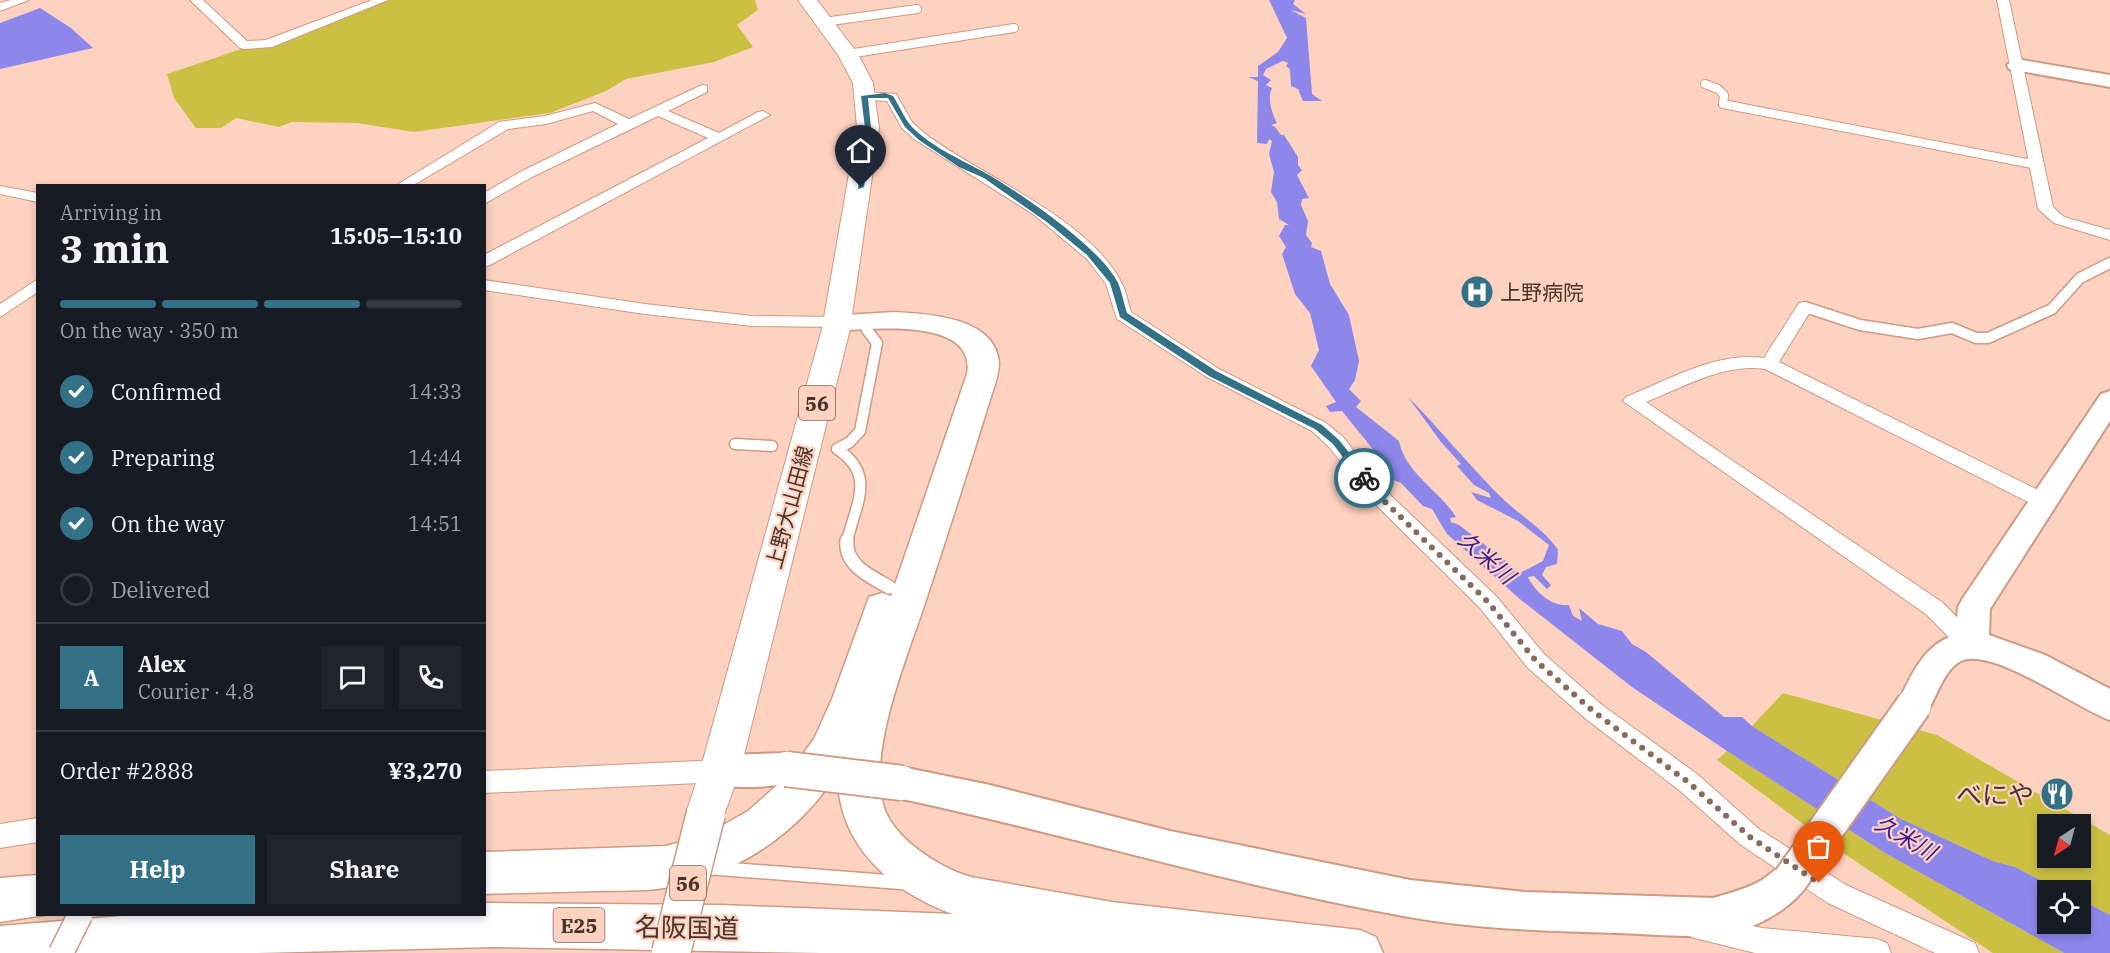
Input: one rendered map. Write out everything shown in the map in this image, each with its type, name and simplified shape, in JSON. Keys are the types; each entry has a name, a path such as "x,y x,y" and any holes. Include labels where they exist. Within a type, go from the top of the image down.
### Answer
{"highway":[{"path":"847,327 886,320 951,328 974,341 983,357 982,372 974,403 868,719 860,756 859,794 866,817 883,843 904,864 937,886 974,899 1066,917 1360,953"},
{"path":"486,873 627,870 674,865 716,851 754,833 776,818 801,790 831,743 889,587 962,373 957,356 951,349 939,342 911,334 847,327"},
{"path":"0,900 36,896"},
{"name":"名阪国道","path":"0,949 280,929 513,924 746,928 949,936 1157,953"}],"main road":[{"name":"上野大山田線","path":"671,953 706,813 847,327 868,128 863,83 848,54 816,11"}],"street":[{"path":"0,7 23,0"},
{"path":"195,0 244,45 249,46 267,44 382,0"},
{"path":"2003,0 2046,209 2059,220 2110,235"},
{"path":"2016,65 2110,81"},
{"path":"486,199 526,174 702,89"},
{"path":"864,96 891,97 907,126 921,138 962,165 986,177 1050,221 1089,253 1113,282 1123,315 1213,374 1318,427 1336,442 1378,495 1488,602 1536,661 1594,712 1688,782 1750,837 1837,894 1965,953"},
{"path":"405,184 504,125 546,120 595,107 628,124"},
{"path":"658,111 717,137"},
{"path":"486,261 717,137 763,115"},
{"path":"0,190 36,198"},
{"path":"0,312 36,285"},
{"path":"486,285 645,309 847,327"},
{"path":"1769,364 1805,307"},
{"path":"1972,647 1935,609 1632,401 1721,366 1747,361 1769,364 2043,501"},
{"path":"1972,647 1974,607 2110,400"},
{"path":"486,782 786,769 902,783 990,801 1170,848 1410,899 1525,911 1713,917 1749,907 1777,892 1790,880 1914,705 1942,657 1954,648 1972,647 2014,656 2110,706"},
{"path":"0,836 36,830"},
{"path":"61,953 80,916"},
{"path":"1640,916 1762,941 1877,953"}],"lane":[{"path":"816,11 917,9"},
{"path":"848,54 905,47 929,39 1014,28"},
{"path":"1705,84 1718,89 1725,95 1724,104 2037,165"},
{"path":"1805,307 1860,325 1918,334 1952,328 1976,338 1988,338 2052,309 2080,278 2110,263"},
{"path":"847,327 877,343 863,420 855,438 837,449 851,461 861,477 863,490 846,537 847,550 853,566 867,577 889,587"},
{"path":"735,444 772,446"},
{"path":"674,865 937,886"}],"shaded area":[{"path":"387,0 755,0 758,10 737,25 753,47 714,62 626,79 606,91 550,113 414,132 357,123 292,122 279,127 236,118 221,128 196,128 174,98 167,74"},
{"path":"1783,693 1937,735 2074,814 2037,814 2037,868 2091,868 2091,824 2110,835 2110,915 2091,905 2091,880 2040,880 1901,819 1752,726"},
{"path":"1727,751 1885,853 2064,953 1993,953 1837,849 1717,760"}],"water":[{"name":"久米川","path":"1269,0 1295,0 1293,4 1306,14 1291,10 1306,18 1312,94 1322,101 1303,101 1298,89 1291,86 1290,69 1286,66 1288,63 1283,61 1266,69 1263,75 1271,80 1266,85 1272,88 1270,101 1277,123 1271,125 1281,135 1284,135 1298,157 1298,165 1302,170 1297,175 1309,198 1302,199 1301,205 1308,221 1306,235 1312,243 1311,247 1321,251 1330,284 1349,315 1359,361 1355,380 1349,389 1361,401 1356,407 1399,441 1408,463 1456,517 1450,518 1451,522 1459,525 1506,561 1518,574 1543,561 1549,545 1518,521 1477,500 1471,492 1491,498 1489,493 1474,485 1457,466 1461,464 1441,442 1408,397 1492,488 1540,529 1558,550 1557,564 1546,567 1542,575 1551,585 1547,589 1534,576 1528,577 1535,588 1550,601 1569,605 1573,616 1582,621 1579,608 1598,624 1622,631 1632,644 1646,652 1724,717 1742,717 1752,726 1901,819 2040,880 2037,880 2037,934 2091,934 2091,905 2110,915 2110,953 2064,953 1885,853 1632,687 1521,600 1447,534 1432,509 1423,506 1401,483 1391,479 1393,474 1342,411 1330,412 1326,406 1336,402 1311,366 1319,350 1310,313 1295,294 1282,254 1286,247 1279,236 1285,225 1289,225 1279,219 1277,202 1271,192 1274,172 1269,154 1272,141 1269,139 1267,144 1257,143 1258,81 1248,77 1258,77 1258,66 1278,52 1287,38"},
{"path":"40,8 71,28 93,48 0,69 0,23"}],"way so far":[{"path":"1364,478 1378,495 1488,602 1536,661 1594,712 1688,782 1750,837 1819,883"}],"place":[{"name":"上野病院","path":"1477,292"},
{"name":"べにや","path":"2057,794"}],"route":[{"path":"861,187 868,128 864,96 885,95 891,97 907,126 921,138 940,152 986,177 1050,221 1089,253 1113,282 1123,315 1213,374 1318,427 1336,442 1364,478"}]}
